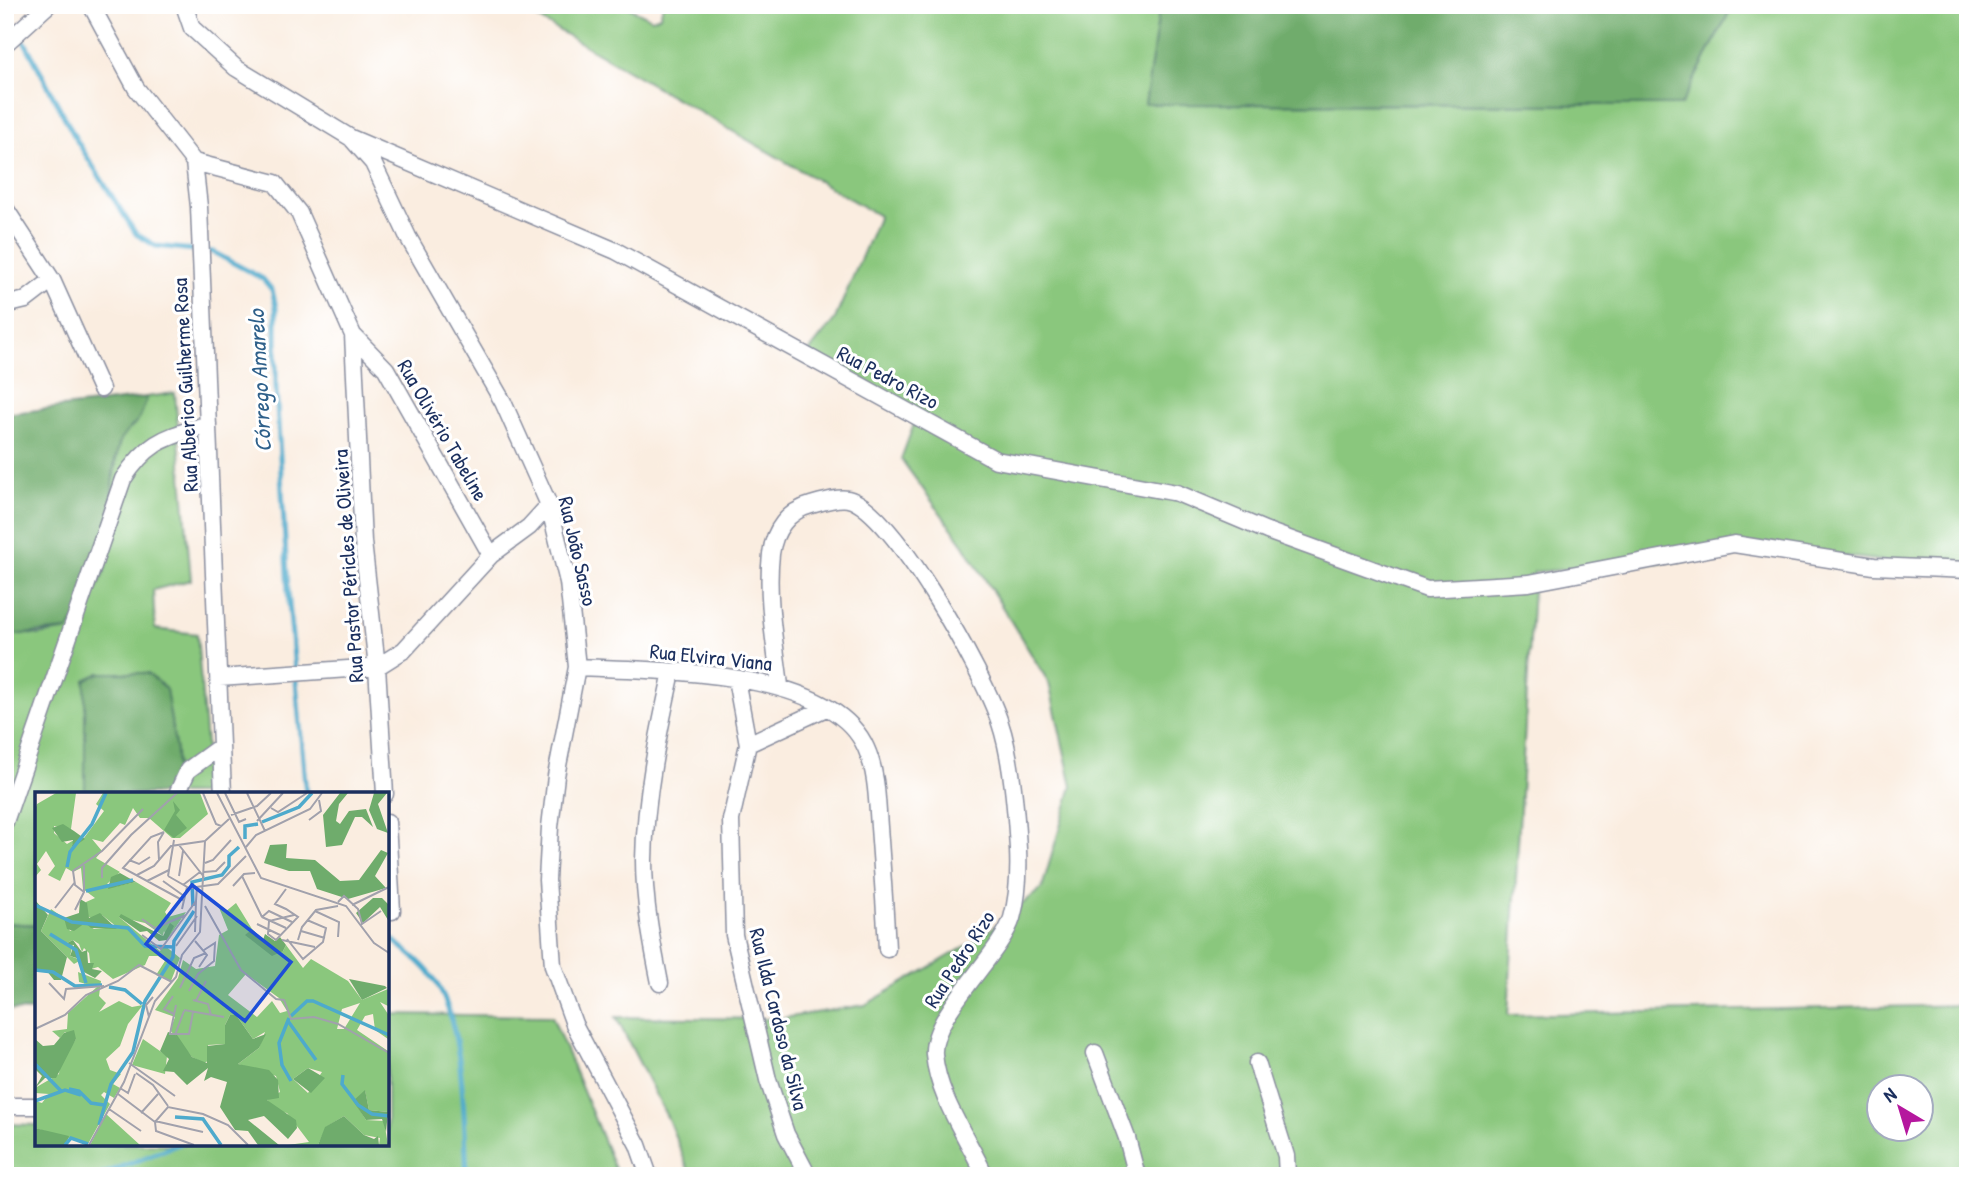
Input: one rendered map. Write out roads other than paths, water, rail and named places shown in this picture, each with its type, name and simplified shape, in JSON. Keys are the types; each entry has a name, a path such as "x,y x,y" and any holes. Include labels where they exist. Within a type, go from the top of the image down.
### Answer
{"street":[{"path":"8,42 48,5"},
{"path":"91,5 136,88 194,162"},
{"name":"Rua João Sasso","path":"184,5 192,28 236,68 351,138 373,163 408,237 480,356 549,505 568,582 577,667 556,776 550,827 547,880 553,966 574,1024 638,1145 649,1176"},
{"name":"Rua Pedro Rizo","path":"351,138 616,251 996,460 1177,493 1267,531 1427,589 1529,583 1734,544 1874,566 1968,570"},
{"name":"Rua Alberico Guilherme Rosa","path":"194,162 223,792"},
{"name":"Rua Olivério Tabeline","path":"194,162 275,183 299,213 353,335 386,369 491,555"},
{"path":"5,208 52,280 101,389"},
{"path":"5,305 26,300 52,280"},
{"name":"Rua Pastor Péricles de Oliveira","path":"353,335 363,541 377,667 385,792"},
{"path":"5,822 123,479 139,455 160,440 208,425"},
{"name":"Rua Pedro Rizo","path":"780,686 768,576 772,544 783,521 802,507 847,499 867,509 909,557 982,680 1001,724 1018,850 1017,889 1012,920 940,1029 934,1051 948,1104 985,1176"},
{"path":"219,678 377,667 414,640 491,555 529,527 549,505"},
{"name":"Rua Elvira Viana","path":"577,667 672,672 780,686 851,722 866,749 876,787 887,949"},
{"path":"660,983 648,921 644,861 649,797 672,672"},
{"path":"736,679 748,744 826,708"},
{"name":"Rua Ilda Cardoso da Silva","path":"748,744 732,820 734,935 768,1080 786,1134 808,1176"},
{"path":"178,792 188,770 221,746"},
{"path":"388,840 392,911"},
{"path":"1095,1053 1127,1138 1137,1176"},
{"path":"1257,1063 1286,1156 1287,1176"},
{"path":"5,1106 35,1106"}],"waterway":[{"name":"Córrego Amarelo","path":"5,13 27,46 77,141 136,234 156,246 213,252 263,279 272,290 276,307 276,389 288,591 306,792"},
{"name":"Córrego Amarelo","path":"388,936 431,975 451,1017 461,1071 467,1176"},
{"path":"99,1176 174,1146"}]}
